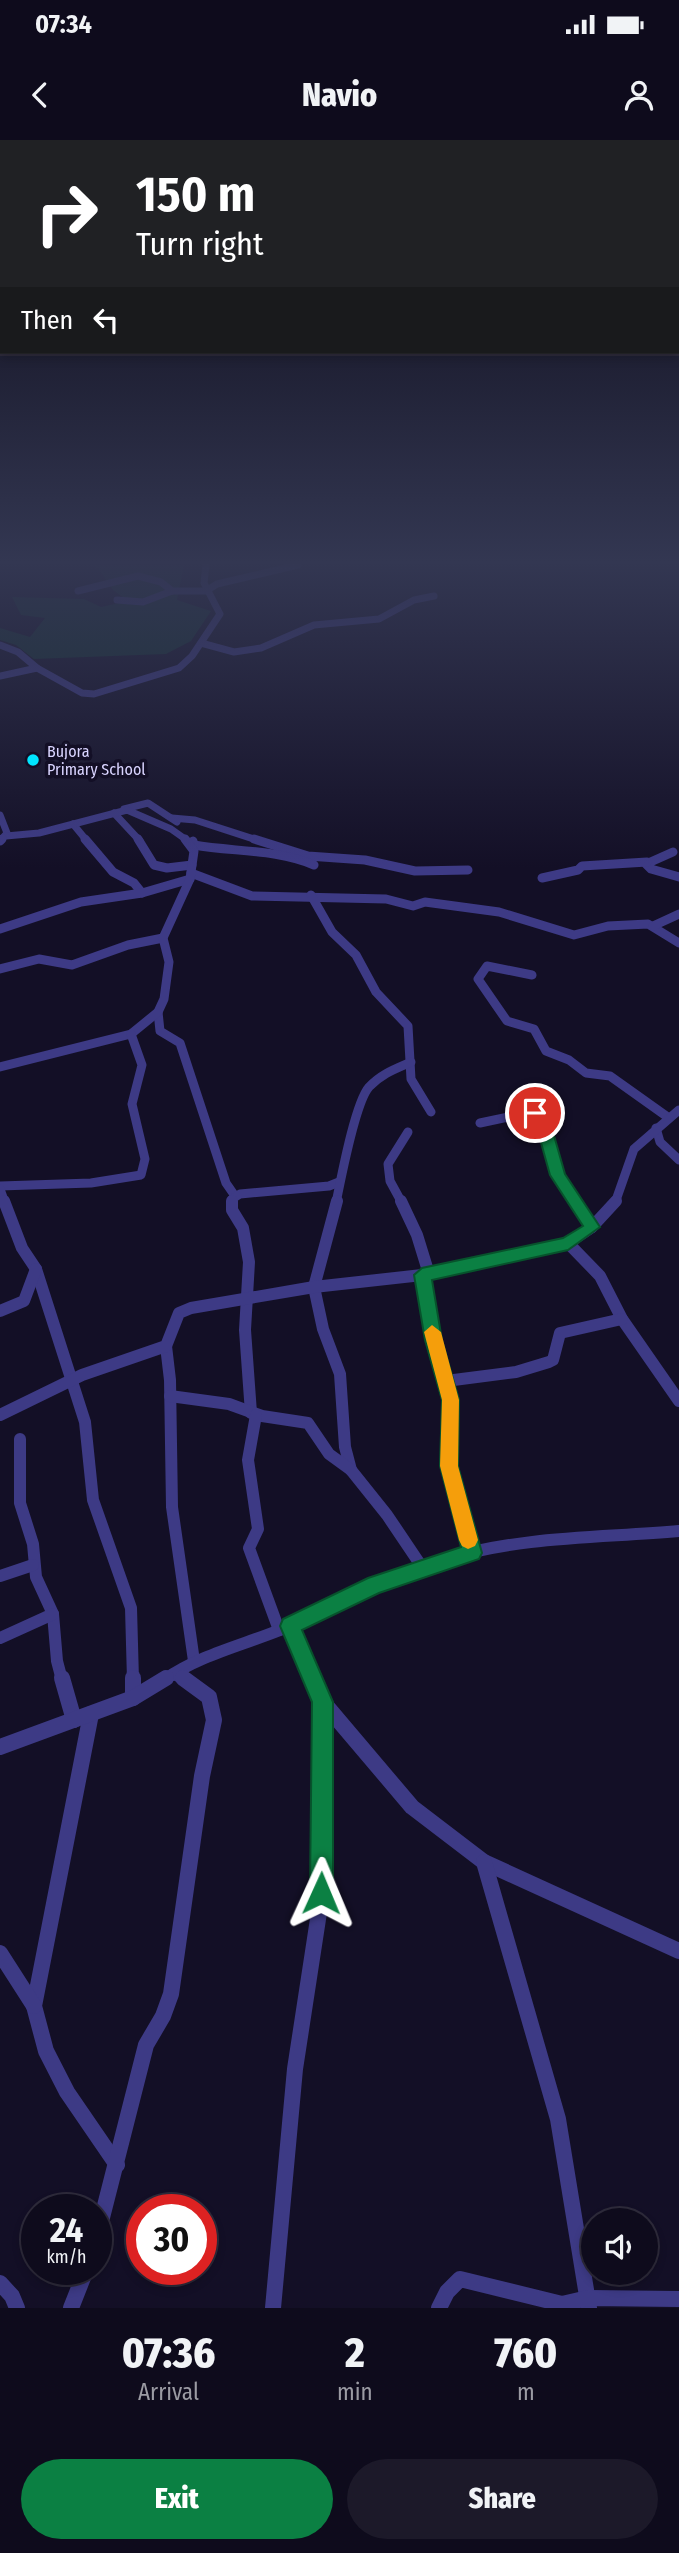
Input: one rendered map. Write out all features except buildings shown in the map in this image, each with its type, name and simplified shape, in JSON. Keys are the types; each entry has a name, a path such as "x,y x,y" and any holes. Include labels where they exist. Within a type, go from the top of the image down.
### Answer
{"street":[{"path":"0,676 37,668 82,693 103,693 180,666"},
{"path":"0,815 3,839 73,824 146,803 173,818 191,834 194,845 191,872 163,938 169,962 164,999 158,1012 131,1034 0,1067"},
{"path":"117,812 131,811 167,827 194,845 298,858 314,865"},
{"path":"117,812 143,844 154,865 191,872 246,895 386,899 413,906 425,902 499,912 574,935 585,935 608,926 653,926 679,914"},
{"path":"173,818 195,820 308,856 365,860 415,871 468,870"},
{"path":"73,824 113,872 134,883 142,892"},
{"path":"542,878 578,870 582,866 647,862 673,852"},
{"path":"647,862 652,869 679,877"},
{"path":"0,929 81,902 142,892 191,872"},
{"path":"311,895 332,932 356,955 376,992 408,1026 411,1079 431,1111"},
{"path":"653,926 679,943"},
{"path":"0,969 39,959 72,965 128,945 163,938"},
{"path":"532,975 487,966 478,979 486,996 502,1007 507,1021 534,1030 547,1051 569,1060 586,1073 610,1076 668,1118"},
{"path":"158,1012 160,1031 180,1043 188,1074 215,1139 227,1188 235,1196"},
{"path":"131,1034 142,1065 132,1104 145,1159 141,1175 91,1184 0,1187 22,1248 36,1269 87,1436 93,1500 131,1608 133,1698"},
{"path":"351,1470 345,1447 345,1413 340,1374 323,1329 314,1287 335,1210 339,1182 369,1086 385,1073 411,1062"},
{"path":"194,1661 171,1488 171,1371 166,1346 179,1313 191,1308 314,1287 426,1274 568,1244 592,1227 615,1204 634,1149 679,1110"},
{"path":"480,1123 495,1123 531,1112 540,1116 558,1175 592,1227"},
{"path":"656,1128 660,1142 679,1160"},
{"path":"408,1132 391,1151 388,1181 420,1238 434,1340 451,1409 449,1466 472,1553"},
{"path":"235,1196 330,1186 339,1182"},
{"path":"235,1196 231,1205 243,1228 249,1262 245,1330 254,1414 248,1460 258,1529 249,1548 285,1628 323,1702 412,1807 484,1862 679,1951"},
{"path":"568,1244 596,1271 622,1319 679,1401"},
{"path":"0,1311 26,1298 36,1269"},
{"path":"446,1381 511,1372 549,1362 554,1360 559,1333 622,1319"},
{"path":"0,1415 71,1379 166,1346"},
{"path":"170,1396 229,1404 254,1414 308,1423 329,1454 351,1470 387,1515 422,1567"},
{"path":"20,1439 18,1489 33,1544 33,1565 53,1614 57,1661 75,1720"},
{"path":"0,1747 133,1698 194,1661 285,1628 375,1584 422,1567 472,1553 601,1536 679,1531"},
{"path":"0,1576 33,1565"},
{"path":"0,1638 53,1614"},
{"path":"109,2194 146,2045 163,2016 171,1994 195,1844 205,1755 214,1725 212,1702 206,1693 174,1674"},
{"path":"273,2308 295,2069 321,1893 323,1702"},
{"path":"34,2006 91,1714"},
{"path":"484,1862 558,2119 588,2303"},
{"path":"0,1953 34,2006 46,2051 67,2092 117,2165"},
{"path":"439,2308 447,2292 460,2279 553,2303 679,2299"},
{"path":"0,2283 12,2296 17,2308"},
{"path":"71,2308 80,2285"}],"slow traffic":[{"path":"432,1332 450,1400 447,1449 449,1466 468,1540"}],"place":[{"name":"Bujora Primary School","path":"33,760"}],"route":[{"path":"321,1893 323,1702 290,1626 375,1584 472,1553 449,1466 447,1449 450,1400 436,1352 422,1275 568,1244 592,1227 558,1175 542,1118 535,1113"}]}
